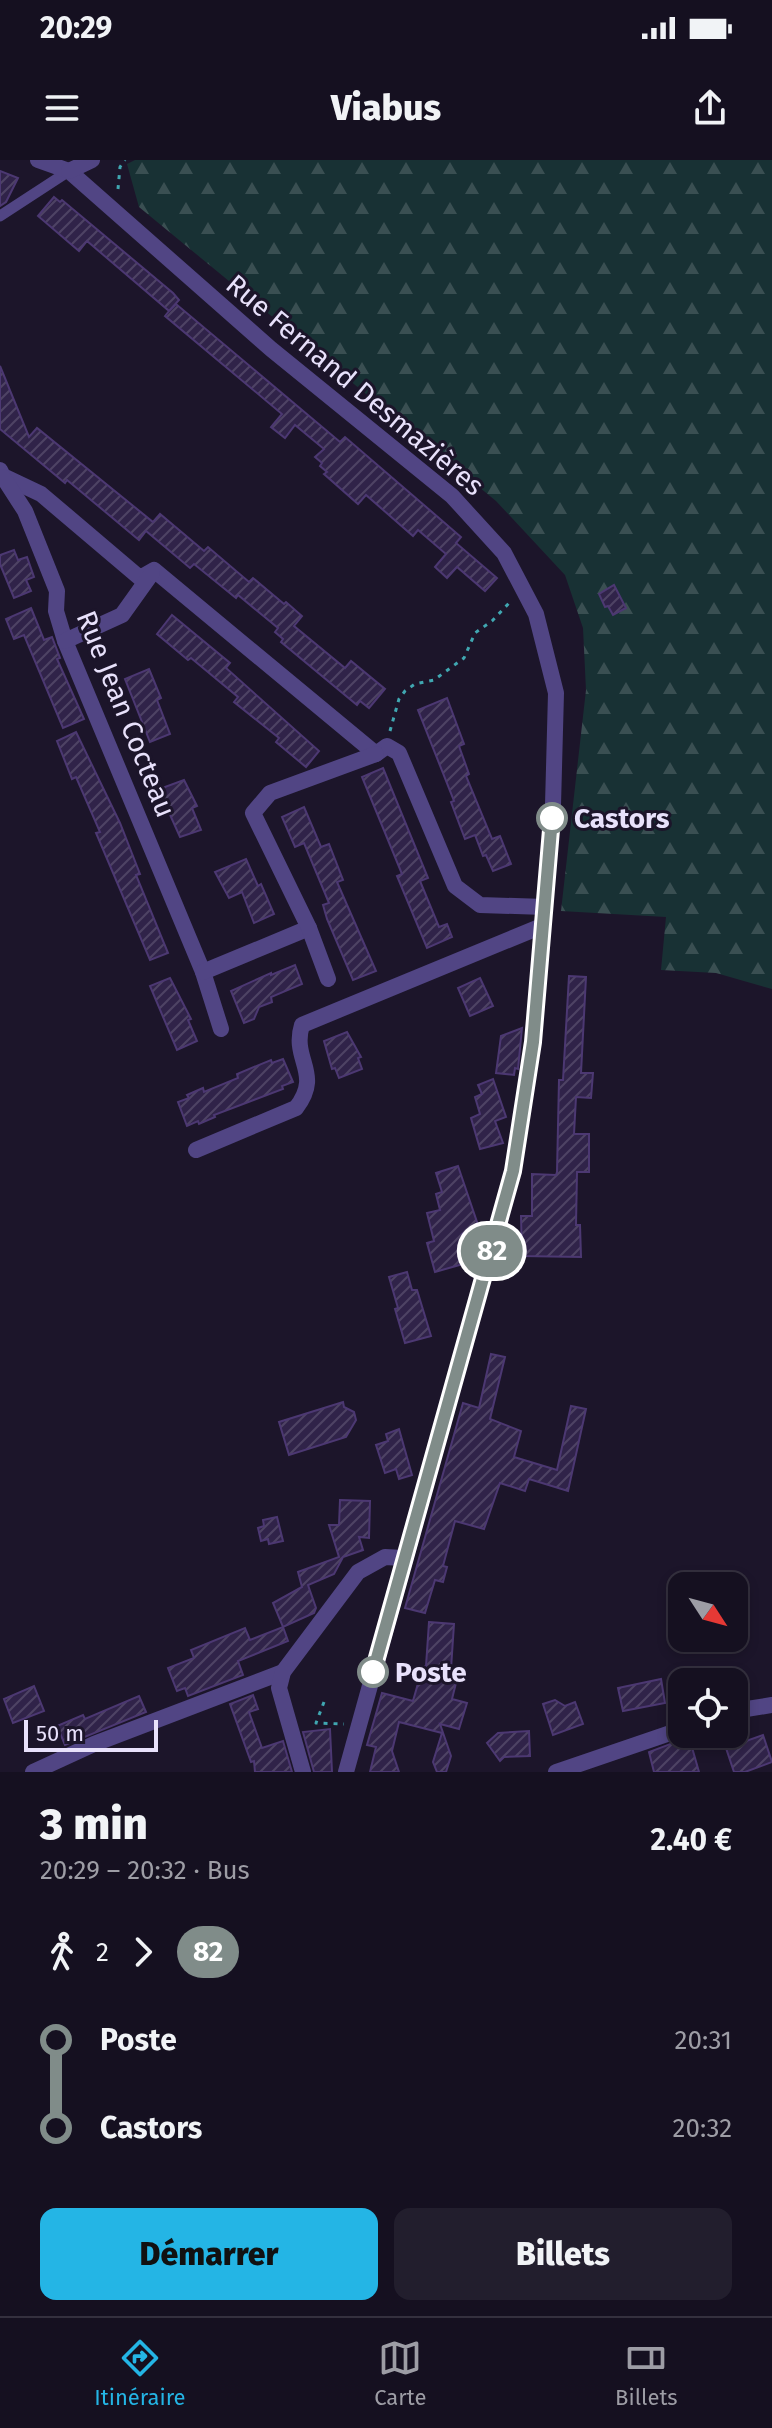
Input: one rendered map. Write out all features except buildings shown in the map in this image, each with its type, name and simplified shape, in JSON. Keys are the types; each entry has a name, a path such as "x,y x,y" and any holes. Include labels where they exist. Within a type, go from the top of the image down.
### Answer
{"street":[{"path":"38,160 69,171 92,160"},
{"name":"Rue Fernand Desmazières","path":"69,171 261,340 452,496 504,553 536,614 556,693 553,805 533,1042 513,1171 346,1772"},
{"name":"Rue Jean Cocteau","path":"1,473 41,494 140,578 154,570 376,754"},
{"name":"Rue Jean Cocteau","path":"1,473 25,511 57,591 56,611 65,641 203,972 221,1029"},
{"path":"65,641 122,615 154,570"},
{"path":"328,979 309,928 253,813 270,793 376,754 387,746 399,753 455,886 480,905 545,907"},
{"path":"196,1150 296,1108 306,1094 308,1076 297,1041 302,1025 542,926"},
{"path":"203,972 309,928"},
{"path":"303,1772 279,1688 283,1672 358,1572 385,1557 403,1558"},
{"path":"33,1772 94,1744 283,1672"},
{"path":"748,1709 772,1705"},
{"path":"556,1772 596,1766 668,1735"}],"lane":[{"path":"0,216 69,171"}],"path":[{"path":"112,211 119,200 120,167 125,160"},
{"path":"399,753 389,730 399,699 415,684 434,680 464,658 475,633 492,621 523,589"},
{"path":"324,1702 316,1723 360,1725"}],"green space":[{"path":"135,160 772,160 772,989 716,973 661,970 666,917 561,911 586,690 583,628 565,575 496,501 139,207 127,164"}],"bus line":[{"name":"82","path":"373,1672 513,1171 533,1042 552,818"}],"place":[{"name":"Castors","path":"552,818"},
{"name":"Poste","path":"373,1672"}]}
